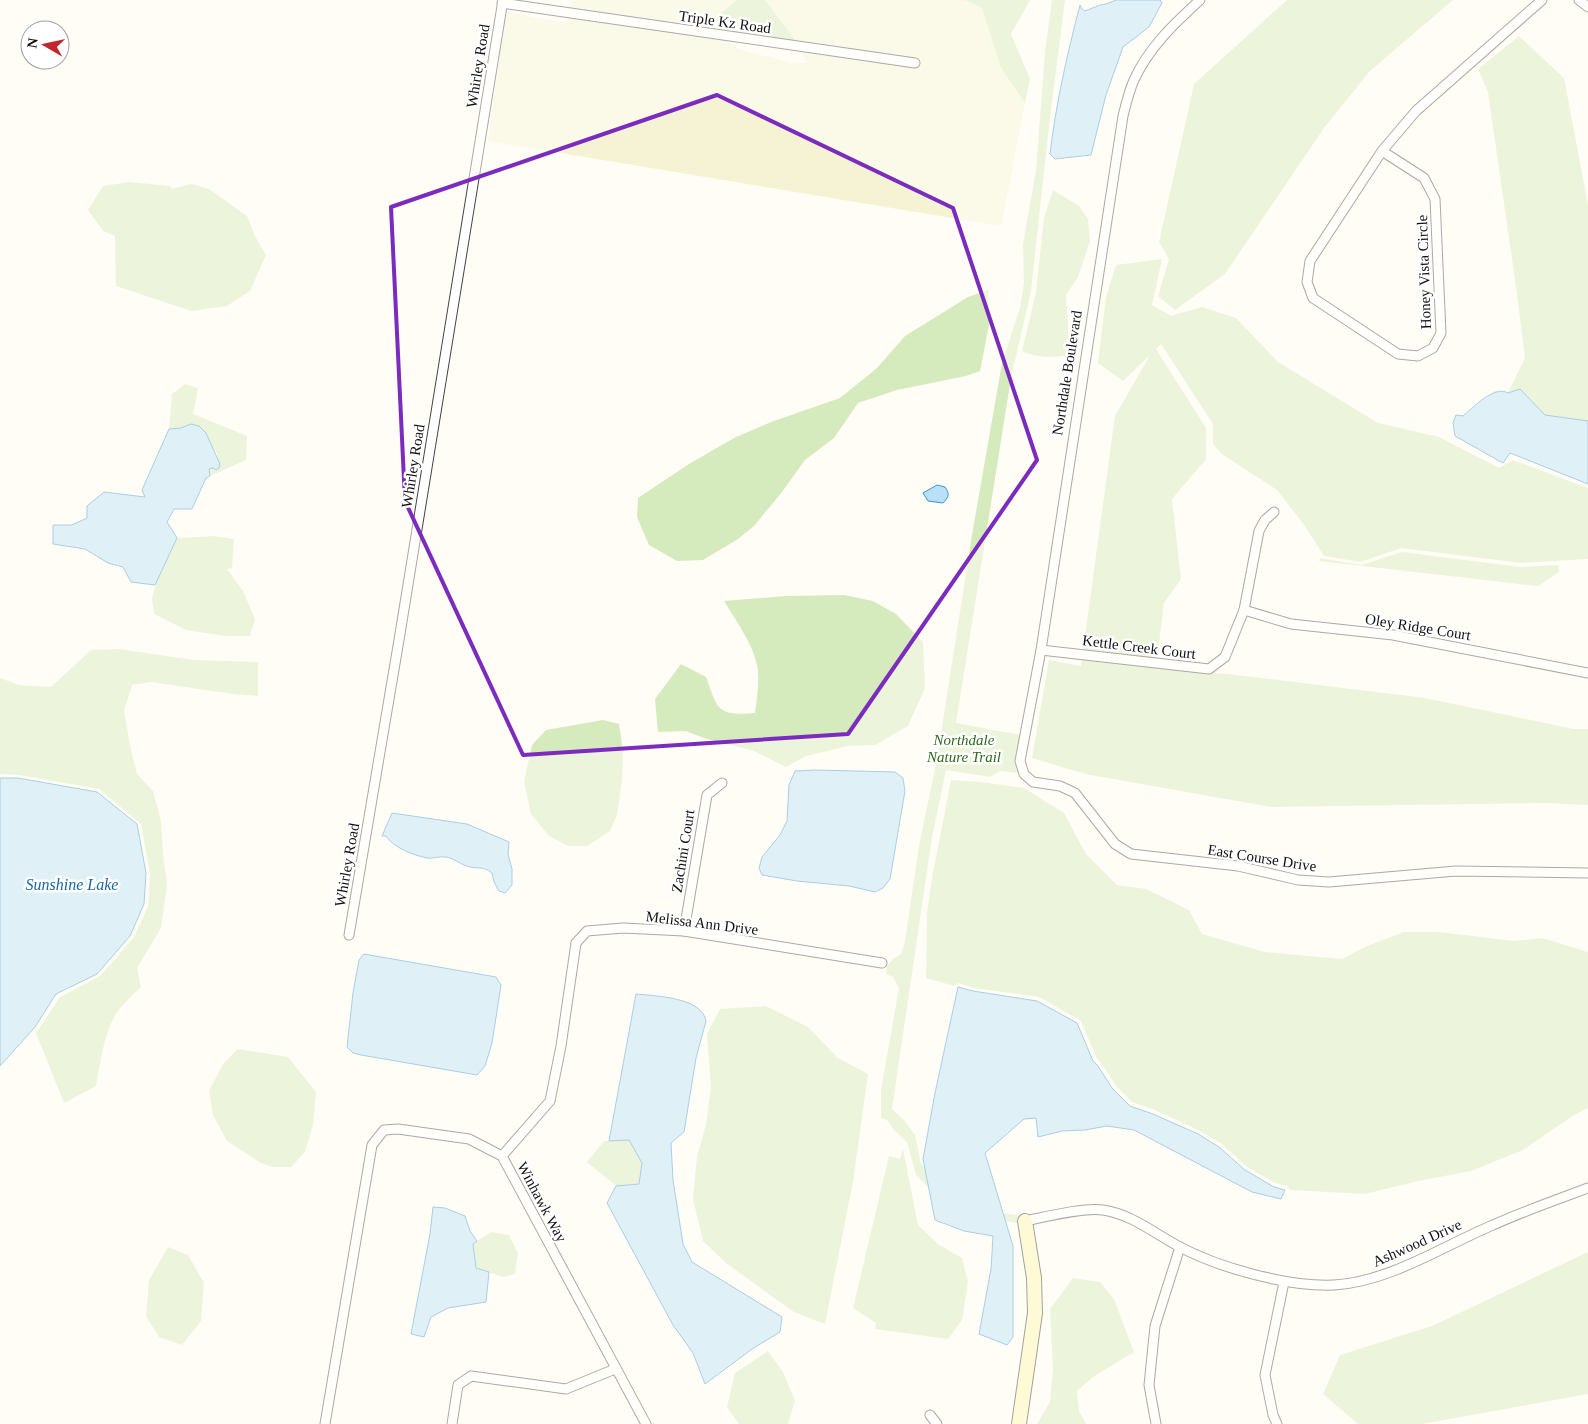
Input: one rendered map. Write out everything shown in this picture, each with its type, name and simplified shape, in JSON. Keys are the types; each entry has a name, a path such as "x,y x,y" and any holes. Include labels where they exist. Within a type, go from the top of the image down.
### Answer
{"street":[{"name":"Northdale Boulevard","path":"1024,774 1020,761 1040,650 1123,116 1133,81 1149,52 1169,28 1200,0"},
{"name":"Honey Vista Circle","path":"1382,151 1424,178 1436,199 1442,333 1433,348 1418,356 1398,354 1313,298 1307,282 1310,261 1382,151 1416,111 1542,0"},
{"path":"1579,0 1588,7"},
{"name":"Triple Kz Road","path":"502,2 915,63"},
{"name":"Whirley Road","path":"349,935 399,640 502,2"},
{"name":"Kettle Creek Court","path":"1040,650 1209,669 1225,656 1244,610 1259,531 1265,520 1274,512"},
{"name":"Oley Ridge Court","path":"1244,610 1291,624 1393,634 1588,673"},
{"name":"East Course Drive","path":"1024,774 1033,782 1060,786 1075,794 1115,844 1131,854 1238,866 1298,880 1329,882 1456,872 1588,872"},
{"name":"Zachini Court","path":"684,931 707,795 722,783"},
{"name":"Melissa Ann Drive","path":"502,1156 550,1101 561,1046 576,943 587,931 623,928 684,931 882,963"},
{"name":"Winhawk Way","path":"326,1424 372,1145 384,1130 398,1129 469,1139 502,1156 646,1424"},
{"name":"Ashwood Drive","path":"1025,1221 1102,1209 1126,1216 1180,1247 1230,1268 1284,1282 1335,1285 1382,1276 1493,1224 1588,1188"},
{"path":"1019,1424 1035,1313 1034,1278 1025,1221"},
{"path":"1156,1424 1149,1385 1155,1326 1180,1247"},
{"path":"1277,1424 1273,1415 1265,1375 1284,1282"},
{"path":"452,1424 458,1385 471,1376 566,1389 615,1369"},
{"path":"930,1415 937,1424"}],"highlighted area":[{"path":"717,95 953,208 1037,460 848,734 523,755 405,501 391,207"}],"shaded area":[{"path":"571,0 736,0 717,17 719,30 570,8"},
{"path":"765,0 962,0 982,8 1001,68 1025,103 1001,226 488,141 506,12 567,23 568,17 729,41 738,49 792,63 807,63 801,51 920,68 921,59 796,41"}],"green space":[{"path":"736,0 765,0 796,41 719,30 717,17"},
{"path":"962,0 1030,0 1011,34 1030,79 1025,103 1001,68 982,8"},
{"name":"Northdale Nature Trail","path":"1052,0 1065,0 1031,291 1011,378 956,723 1021,735 1016,768 1018,773 1000,771 990,777 946,770 932,837 892,1109 905,1121 915,1135 921,1164 963,1208 1017,1215 1017,1223 999,1220 961,1220 916,1175 907,1142 894,1130 888,1121 881,1118 881,1090 899,988 893,977 886,974 887,966 901,954 905,941 919,846 937,759 972,535 1002,363 1020,308 1024,283 1023,244 1036,170 1045,52"},
{"path":"1287,0 1453,0 1370,71 1324,128 1225,274 1175,310 1158,296 1169,259 1159,242 1194,84"},
{"path":"1519,36 1564,78 1588,205 1588,484 1510,453 1503,463 1455,436 1453,423 1456,415 1463,416 1495,391 1508,393 1525,358 1488,92 1478,69"},
{"path":"129,182 170,186 172,189 191,184 209,189 247,216 255,236 266,255 250,291 227,306 191,311 116,286 115,236 103,231 88,210 103,186"},
{"path":"1053,190 1079,206 1088,219 1090,241 1078,277 1066,295 1069,355 1045,357 1022,351 1036,292 1044,218"},
{"path":"1162,259 1152,305 1171,316 1202,307 1236,318 1278,362 1378,423 1439,437 1499,468 1513,460 1588,488 1588,559 1521,563 1401,548 1361,562 1324,556 1305,526 1277,490 1222,454 1213,444 1213,424 1161,344 1156,349 1206,428 1206,459 1172,499 1181,579 1164,603 1156,669 1228,674 1425,698 1574,729 1588,729 1588,805 1546,803 1271,807 1085,774 1032,758 1049,660 1081,666 1115,416 1150,355 1123,381 1098,363 1106,297 1116,265"},
{"path":"988,290 990,320 980,371 966,376 897,390 858,403 834,438 805,460 754,526 738,539 703,560 677,561 649,545 637,517 638,498 689,464 734,438 771,422 840,398 877,368 905,336 968,297"},
{"path":"185,384 198,388 193,414 247,436 246,460 210,476 209,469 213,468 218,455 209,442 181,428 169,429 172,394"},
{"path":"214,536 234,539 232,568 227,569 243,591 255,619 250,636 225,636 186,630 154,614 152,599 157,578 177,538"},
{"path":"1402,552 1521,567 1558,565 1559,572 1538,586 1319,561 1320,558 1361,565"},
{"path":"844,595 873,601 896,614 923,642 925,688 908,726 875,745 847,746 806,756 786,767 754,751 707,739 685,731 658,732 655,699 681,664 706,677 717,704 726,712 755,713 758,677 755,656 724,601 786,596"},
{"path":"119,649 194,660 258,662 258,696 151,682 132,685 124,710 130,746 137,774 153,791 161,821 167,884 161,928 137,968 141,987 121,1007 111,1024 104,1045 96,1086 64,1103 36,1033 60,997 100,976 134,937 148,906 150,874 141,824 99,789 19,775 0,774 0,678 19,685 51,687 91,650"},
{"path":"603,720 619,724 621,737 623,758 622,780 617,815 610,831 587,846 568,846 549,836 531,814 524,782 532,745 546,730"},
{"path":"951,780 1024,788 1064,813 1086,854 1117,885 1146,889 1189,910 1202,934 1265,952 1342,959 1367,946 1404,932 1439,932 1514,941 1542,938 1588,952 1588,1108 1574,1115 1523,1150 1471,1171 1365,1194 1290,1190 1287,1186 1275,1183 1247,1167 1222,1144 1200,1131 1155,1110 1132,1102 1116,1086 1097,1059 1081,1021 1039,997 974,988 958,983 954,986 926,978 927,913"},
{"path":"766,1006 808,1027 838,1058 868,1074 853,1182 825,1324 794,1312 727,1264 703,1241 693,1199 697,1157 706,1125 711,1087 707,1034 720,1009"},
{"path":"238,1049 288,1057 316,1092 313,1125 305,1152 291,1167 272,1167 261,1163 227,1141 213,1115 209,1091 223,1064"},
{"path":"629,1140 642,1163 639,1184 616,1186 587,1162 604,1141"},
{"path":"903,1149 918,1225 939,1245 962,1258 968,1282 962,1320 948,1339 875,1329 876,1323 853,1308 889,1156 900,1159"},
{"path":"491,1232 509,1235 518,1253 515,1274 503,1277 476,1268 473,1244"},
{"path":"168,1247 188,1255 204,1283 201,1321 182,1345 159,1337 146,1316 149,1280"},
{"path":"1588,1252 1588,1394 1422,1424 1358,1424 1323,1394 1340,1355 1432,1326"},
{"path":"1073,1278 1100,1282 1114,1299 1134,1352 1093,1377 1077,1391 1079,1411 1086,1424 1037,1424 1050,1402 1053,1369 1050,1309"},
{"path":"768,1351 783,1372 795,1401 788,1424 739,1424 727,1407 735,1373"}],"water":[{"path":"1116,0 1160,0 1162,3 1149,27 1123,47 1106,95 1091,155 1055,159 1050,154 1055,116 1080,5 1085,11"},
{"path":"1520,389 1545,415 1588,421 1588,484 1510,453 1503,463 1455,436 1453,423 1456,415 1463,416 1491,394 1502,391 1508,393"},
{"path":"191,424 199,426 206,433 220,464 216,470 213,468 209,469 210,476 206,478 192,509 174,509 167,522 177,538 155,585 131,582 123,567 108,563 85,549 53,544 53,525 72,525 87,518 87,506 104,492 145,497 142,490 169,429 181,428"},
{"path":"937,485 945,487 948,492 948,497 943,503 928,501 923,493"},
{"path":"795,771 895,772 903,778 905,791 890,879 883,888 875,892 849,886 797,881 762,875 759,868 762,857 780,835 787,821 789,785"},
{"name":"Sunshine Lake","path":"0,778 18,778 97,792 137,824 146,873 144,904 130,936 97,974 56,994 35,1027 0,1066"},
{"path":"392,813 467,824 509,842 508,854 512,869 512,885 505,893 499,891 492,873 483,868 467,866 446,857 422,857 394,844 386,836 382,836"},
{"path":"364,954 496,977 501,985 492,1043 485,1066 477,1075 361,1055 353,1053 347,1047 359,960"},
{"path":"958,987 1037,1001 1077,1023 1093,1061 1112,1088 1130,1106 1198,1134 1219,1147 1245,1170 1274,1187 1285,1190 1281,1199 1252,1192 1134,1130 1107,1126 1085,1130 1062,1131 1038,1137 1036,1118 1024,1119 985,1153 1013,1246 1013,1337 1007,1345 979,1334 991,1269 993,1236 964,1231 935,1220 923,1159"},
{"path":"636,994 665,997 687,1002 703,1013 706,1021 696,1058 684,1132 671,1143 673,1180 683,1244 692,1262 782,1317 780,1332 752,1349 705,1384 693,1353 673,1325 607,1203 616,1186 639,1184 642,1163 629,1140 609,1141"},
{"path":"433,1207 445,1208 465,1216 470,1231 477,1241 473,1244 476,1268 489,1272 486,1302 448,1308 431,1317 424,1337 411,1334 430,1234"}]}
